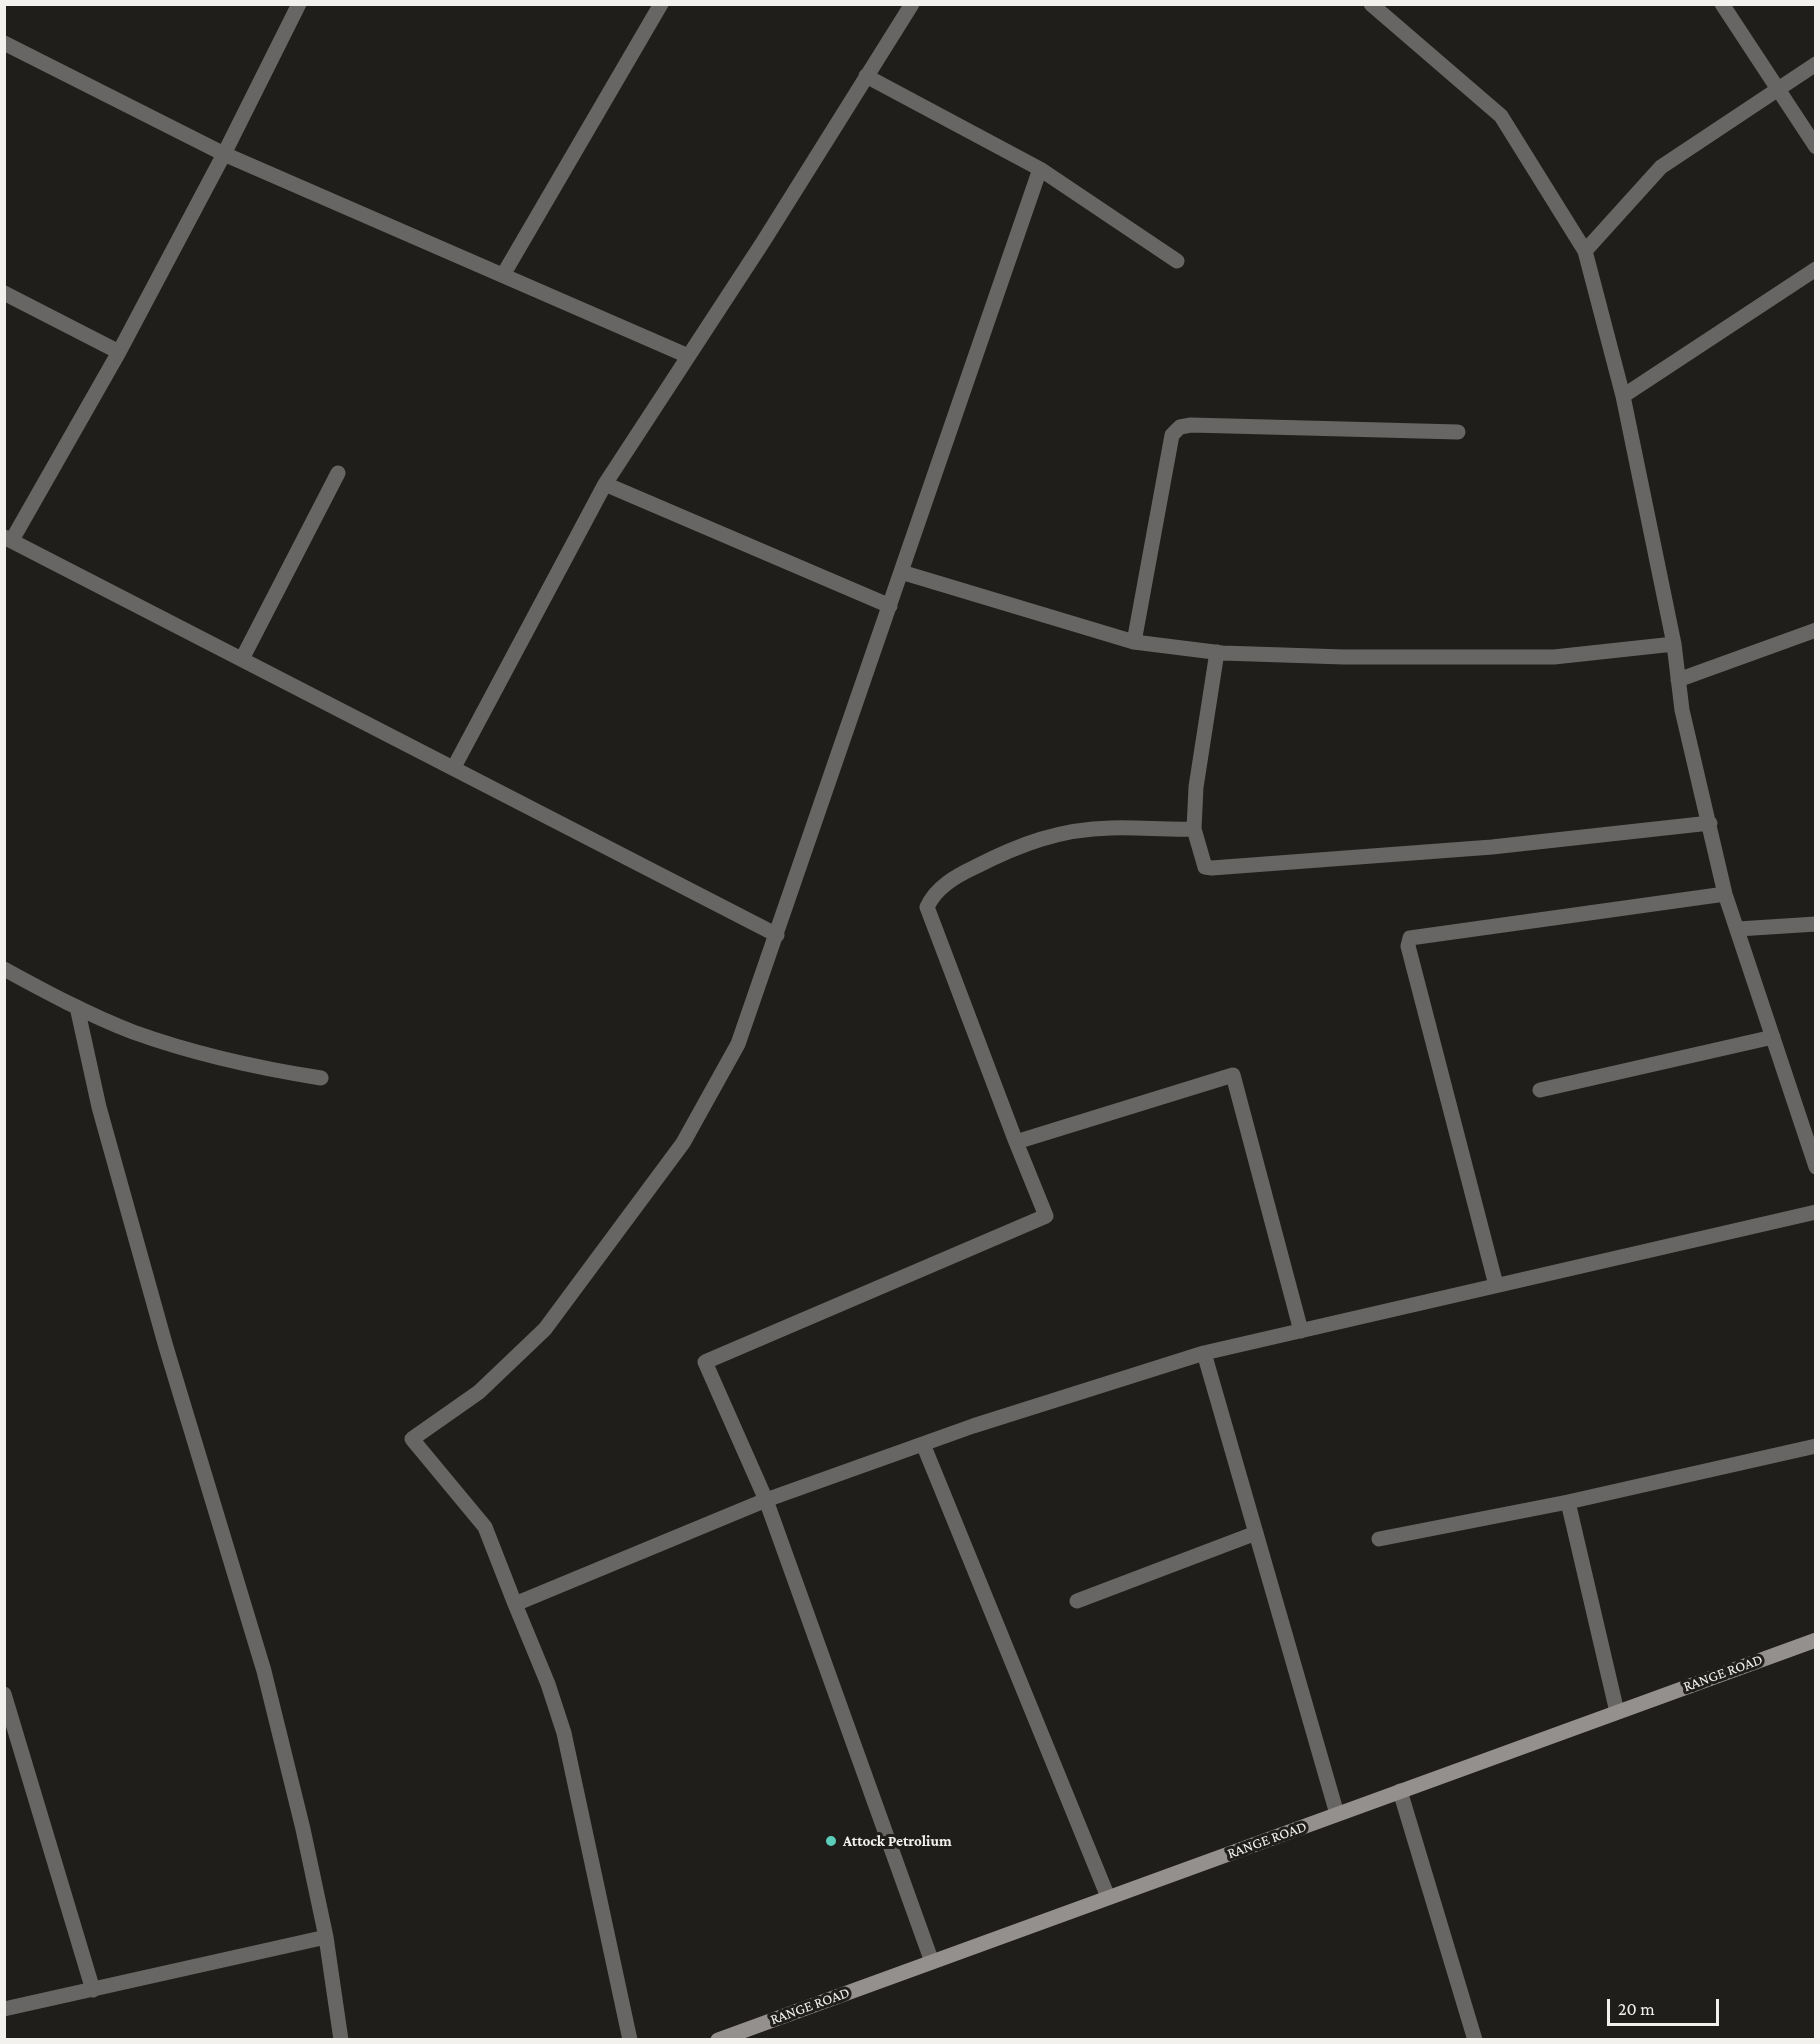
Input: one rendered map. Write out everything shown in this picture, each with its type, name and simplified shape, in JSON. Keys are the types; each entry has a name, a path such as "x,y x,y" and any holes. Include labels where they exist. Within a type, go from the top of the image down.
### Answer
{"main road":[{"name":"RANGE ROAD","path":"718,2040 1815,1640"}],"street":[{"path":"299,4 224,154 119,352 8,538 777,935"},
{"path":"503,275 661,4"},
{"path":"453,767 605,484 763,242 912,4"},
{"path":"1371,4 1501,116 1585,251 1623,396 1674,645 1682,710 1725,894 1815,1167"},
{"path":"1722,4 1815,147"},
{"path":"4,44 224,154 688,356"},
{"path":"1585,251 1661,167 1815,64"},
{"path":"866,76 1040,169 1177,261"},
{"path":"630,2040 564,1733 548,1684 485,1527 412,1439 479,1392 545,1329 683,1143 738,1044 1040,169"},
{"path":"1623,396 1815,269"},
{"path":"4,293 119,352"},
{"path":"1134,642 1172,435 1180,427 1191,425 1458,432"},
{"path":"242,658 338,473"},
{"path":"605,484 890,606"},
{"path":"901,572 1134,642 1217,652 1344,657 1554,657 1674,645"},
{"path":"1678,680 1815,630"},
{"path":"1217,652 1196,787 1194,829 1205,867 1492,847 1710,823"},
{"path":"932,1962 766,1500 705,1362 1046,1216 927,907 932,896 956,876 1005,852 1054,834 1111,828 1194,829"},
{"path":"1496,1285 1407,946 1410,938 1725,894"},
{"path":"1738,929 1815,924"},
{"path":"4,969 131,1031 189,1051 257,1068 321,1078"},
{"path":"77,1006 99,1107 166,1347 264,1671 303,1829 326,1937 341,2040"},
{"path":"1540,1090 1773,1037"},
{"path":"1016,1142 1233,1075 1301,1331"},
{"path":"515,1604 766,1500 923,1444 1204,1353 1815,1212"},
{"path":"1204,1353 1337,1814"},
{"path":"923,1444 1108,1897"},
{"path":"1379,1539 1568,1502 1815,1446"},
{"path":"1568,1502 1617,1712"},
{"path":"1077,1601 1256,1533"},
{"path":"4,1694 93,1990"},
{"path":"1400,1791 1475,2040"},
{"path":"4,2009 326,1937"}],"place":[{"name":"Attock Petrolium","path":"831,1841"}]}
